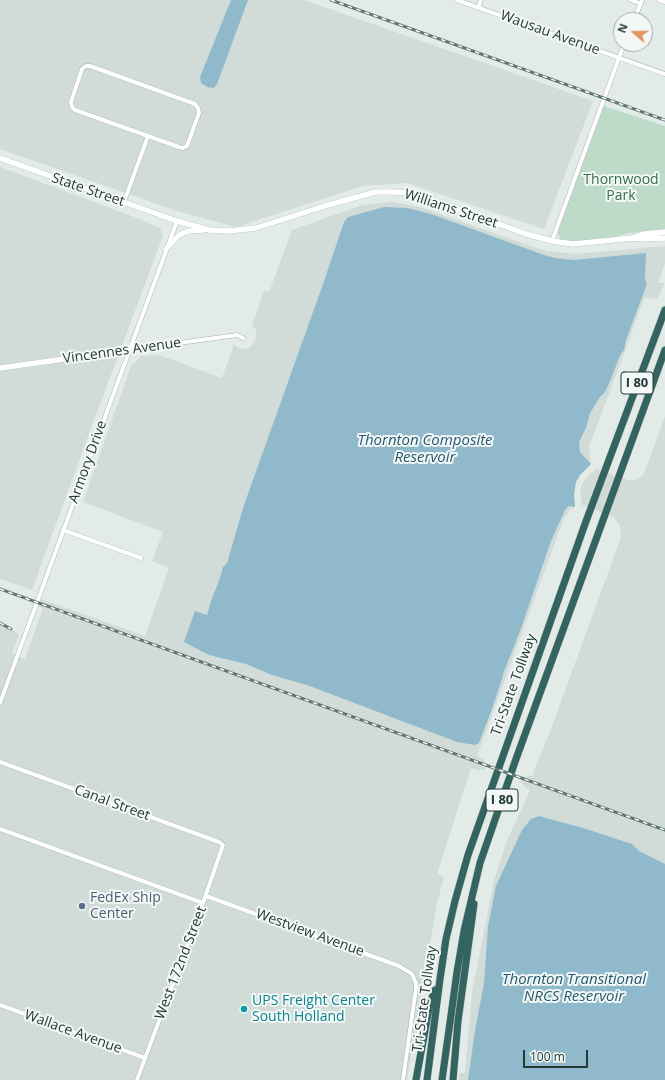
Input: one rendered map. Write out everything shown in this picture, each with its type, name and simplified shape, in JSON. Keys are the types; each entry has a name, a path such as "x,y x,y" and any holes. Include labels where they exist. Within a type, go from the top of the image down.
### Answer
{"highway":[{"name":"Tri-State Tollway","path":"427,1080 446,939 468,855 585,524 665,310"},
{"name":"Tri-State Tollway","path":"442,1080 463,938 480,864 516,758 665,350"},
{"path":"453,1080 465,965 480,864"},
{"path":"416,1080 430,1003 440,979"}],"street":[{"name":"Wausau Avenue","path":"457,0 665,74"},
{"path":"478,8 481,0"},
{"path":"631,0 642,2 638,12"},
{"path":"659,0 665,2"},
{"path":"552,241 621,52"},
{"path":"86,66 90,66 195,104 198,108 199,113 187,146 183,148 179,147 148,136 75,110 72,107 71,102 82,69 86,66"},
{"path":"124,202 148,136"},
{"name":"State Street","path":"0,158 176,221"},
{"name":"Williams Street","path":"176,221 209,230 228,231 256,228 328,205 376,192 393,192 410,193 433,200 526,234 552,241 573,244 633,238 665,238"},
{"name":"Armory Drive","path":"0,703 176,221"},
{"path":"166,249 179,235 196,230 209,230"},
{"name":"Williams Street","path":"633,238 644,234 665,232"},
{"name":"Vincennes Avenue","path":"0,368 237,335 243,338"},
{"path":"63,530 140,558"},
{"name":"Canal Street","path":"0,762 219,842 223,845"},
{"path":"0,829 203,903"},
{"name":"West 172nd Street","path":"137,1080 206,896 223,845"},
{"name":"Westview Avenue","path":"206,896 399,966 412,974 416,983 416,988 403,1080"},
{"name":"Wallace Avenue","path":"0,1005 145,1058"}],"shaded area":[{"path":"0,0 304,0 593,101 544,229 407,183 363,186 236,227 177,211 0,149"},
{"path":"0,167 137,218 160,228 163,236 32,590 0,579"},
{"path":"391,202 423,208 546,251 575,254 665,246 665,263 658,283 664,283 658,299 644,298 589,447 591,464 580,475 576,482 574,494 575,507 570,510 564,518 477,756 487,763 485,770 480,769 480,771 471,768 437,874 444,877 437,903 407,1080 0,1080 0,623 19,634 12,654 25,659 43,608 39,607 41,599 145,636 169,568 152,561 163,532 83,502 131,366 141,356 159,355 222,378 234,344 238,348 248,348 257,337 255,328 252,326 264,291 269,292 292,230 362,205"},
{"path":"665,416 665,1080 459,1080 459,1073 465,1073 472,993 494,881 506,843 530,790 520,783 523,776 532,776 551,729 621,537 620,525 613,517 582,505 580,491 582,484 596,469 628,480 635,480 641,477 645,471"}],"green space":[{"name":"Thornwood Park","path":"604,106 665,126 665,229 630,233 606,239 564,246 561,243 558,233 559,227"}],"water":[{"path":"231,0 248,0 217,84 214,88 207,87 201,83 200,77"},
{"name":"Thornton Composite Reservoir","path":"384,207 407,208 431,214 555,258 574,260 646,253 645,280 647,284 626,340 624,350 620,355 605,392 590,413 586,428 579,442 580,452 591,464 580,475 576,482 574,494 575,507 569,506 565,510 551,541 519,634 503,674 492,709 479,743 475,745 457,742 307,685 272,675 246,664 209,655 184,642 195,611 207,615 223,567 227,563 244,505 344,222 348,217"},
{"name":"Thornton Transitional NRCS Reservoir","path":"539,816 632,844 639,851 665,864 665,1080 468,1080 484,983 488,927 496,886 522,830 531,819"}],"railway":[{"path":"331,0 665,120"},
{"path":"0,589 665,830"},
{"path":"0,623 11,629"}],"place":[{"name":"FedEx Ship Center","path":"82,906"},
{"name":"UPS Freight Center South Holland","path":"244,1009"}]}
